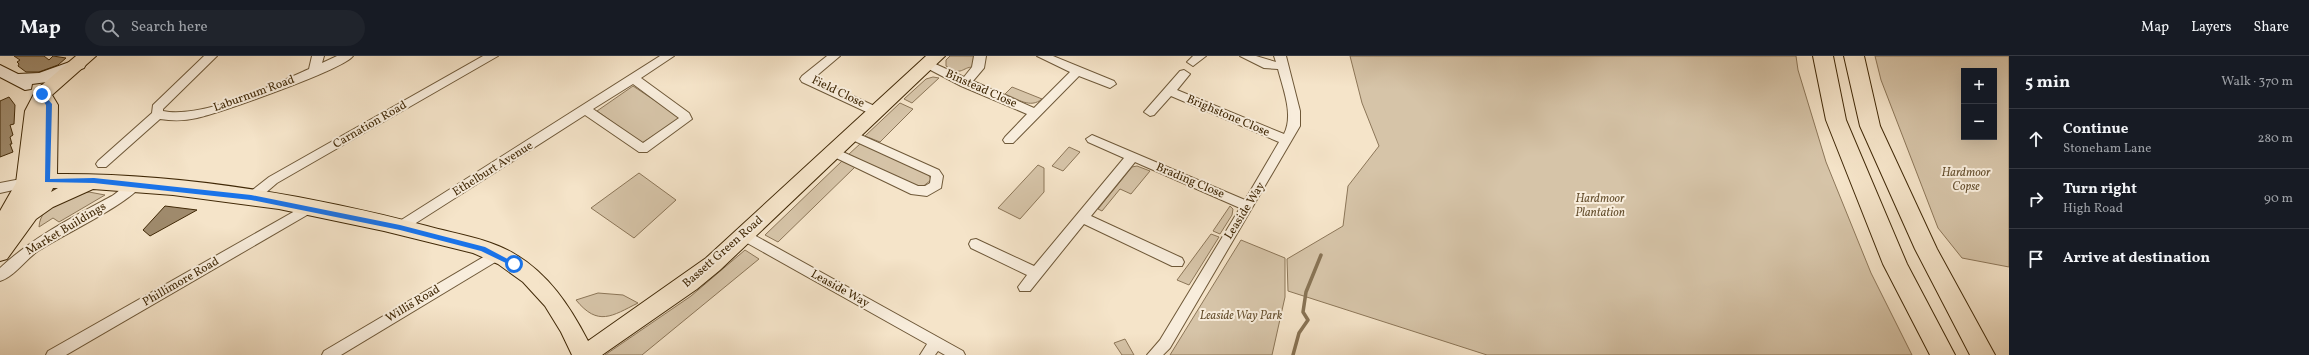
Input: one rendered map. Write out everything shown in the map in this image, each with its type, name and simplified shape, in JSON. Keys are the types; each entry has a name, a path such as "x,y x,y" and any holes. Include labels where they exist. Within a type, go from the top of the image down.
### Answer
{"highway":[{"path":"1823,56 1836,120 1896,264 1943,355"},
{"path":"1854,56 1870,126 1926,249 1982,355"}],"main road":[{"path":"0,229 26,183 34,111 42,94 83,60"},
{"name":"Bassett Green Road","path":"584,355 689,283 745,235 931,60"},
{"path":"0,253 28,215 47,181 49,104 42,94"},
{"path":"26,183 98,172 135,185 251,198 309,208 400,227 497,254 519,267 552,301 575,335 584,355"},
{"path":"28,215 98,172"}],"street":[{"path":"98,172 158,114 157,108 211,56"},
{"path":"314,71 318,56"},
{"name":"Laburnum Road","path":"158,114 172,117 215,108 259,94 347,56"},
{"name":"Carnation Road","path":"251,198 273,180 492,56"},
{"name":"Ethelburt Avenue","path":"400,227 586,110 668,56"},
{"name":"Field Close","path":"834,56 806,79 877,112"},
{"path":"965,83 978,68 980,56"},
{"path":"1043,56 1110,84"},
{"path":"1246,56 1268,65 1281,61"},
{"path":"15,79 41,78 83,60"},
{"name":"Binstead Close","path":"931,60 965,83 1035,113"},
{"name":"Leaside Way","path":"1154,355 1164,344 1248,206 1294,126 1295,116 1281,61"},
{"path":"0,70 42,94"},
{"name":"Binstead Close","path":"1009,140 1078,70"},
{"name":"Brighstone Close","path":"1150,112 1184,74"},
{"path":"586,110 642,149 686,119 686,116 634,79"},
{"name":"Brighstone Close","path":"1169,91 1287,140"},
{"path":"834,152 916,191 927,191 936,185 938,181 935,173 852,135"},
{"name":"Brading Close","path":"1092,139 1248,206"},
{"path":"1025,287 1081,217 1132,157"},
{"path":"0,188 26,183"},
{"name":"Market Buildings","path":"0,276 22,255 47,238 124,195 135,185"},
{"name":"Phillimore Road","path":"53,355 309,208"},
{"path":"1081,217 1177,262"},
{"name":"Leaside Way","path":"745,235 958,355"},
{"path":"976,244 1035,273"},
{"name":"Willis Road","path":"329,355 497,254"},
{"path":"927,355 936,343"}],"green space":[{"path":"950,56 976,56 973,67 969,67 961,71 955,71 946,66 946,60"},
{"name":"Hardmoor Plantation","path":"1350,56 1796,56 1798,70 1826,162 1871,273 1912,355 1487,355 1288,291 1287,259 1343,226 1348,186 1379,146 1362,103"},
{"name":"Hardmoor Copse","path":"1875,56 2009,56 2009,267 1962,258 1938,228 1881,80"},
{"path":"933,77 939,78 912,103 904,99 926,79"},
{"path":"633,86 681,118 642,143 597,111"},
{"path":"1012,87 1042,99 1037,102 1028,103 1005,94"},
{"path":"900,103 913,109 880,142 865,136"},
{"path":"861,143 929,175 931,180 921,188 848,155"},
{"path":"1069,147 1080,152 1063,171 1052,166"},
{"path":"842,161 855,167 778,242 765,235"},
{"path":"1038,165 1044,168 1044,192 1020,219 998,208"},
{"path":"1137,166 1150,171 1131,194 1120,189 1102,211 1098,209 1132,167"},
{"path":"639,173 676,200 634,238 591,208"},
{"path":"89,192 105,195 59,222 53,218 39,227 45,212 57,202 65,198"},
{"path":"1230,206 1233,209 1232,215 1220,234 1213,231"},
{"path":"1211,234 1219,237 1189,285 1177,280"},
{"name":"Leaside Way Park","path":"1241,240 1285,258 1285,297 1272,355 1170,355"},
{"path":"745,250 759,259 642,355 605,355 691,296"},
{"path":"598,293 623,295 638,303 613,315 598,316 591,314 576,300"},
{"path":"1125,339 1134,355 1122,355 1114,343"}],"building":[{"path":"14,56 44,56 49,60 53,56 66,58 58,65 39,72 26,72 18,66 19,64 17,62 20,60"},
{"path":"9,97 15,105 14,124 10,125 13,135 10,137 12,144 10,144 13,152 0,157 0,101"},
{"path":"165,206 197,210 150,236 143,230"}],"waterway":[{"path":"1293,355 1299,333 1308,320 1303,312 1306,292 1321,255"}],"route":[{"path":"42,94 49,104 47,181 94,181 164,187 251,198 309,208 400,227 482,249 497,254 514,264"}]}
